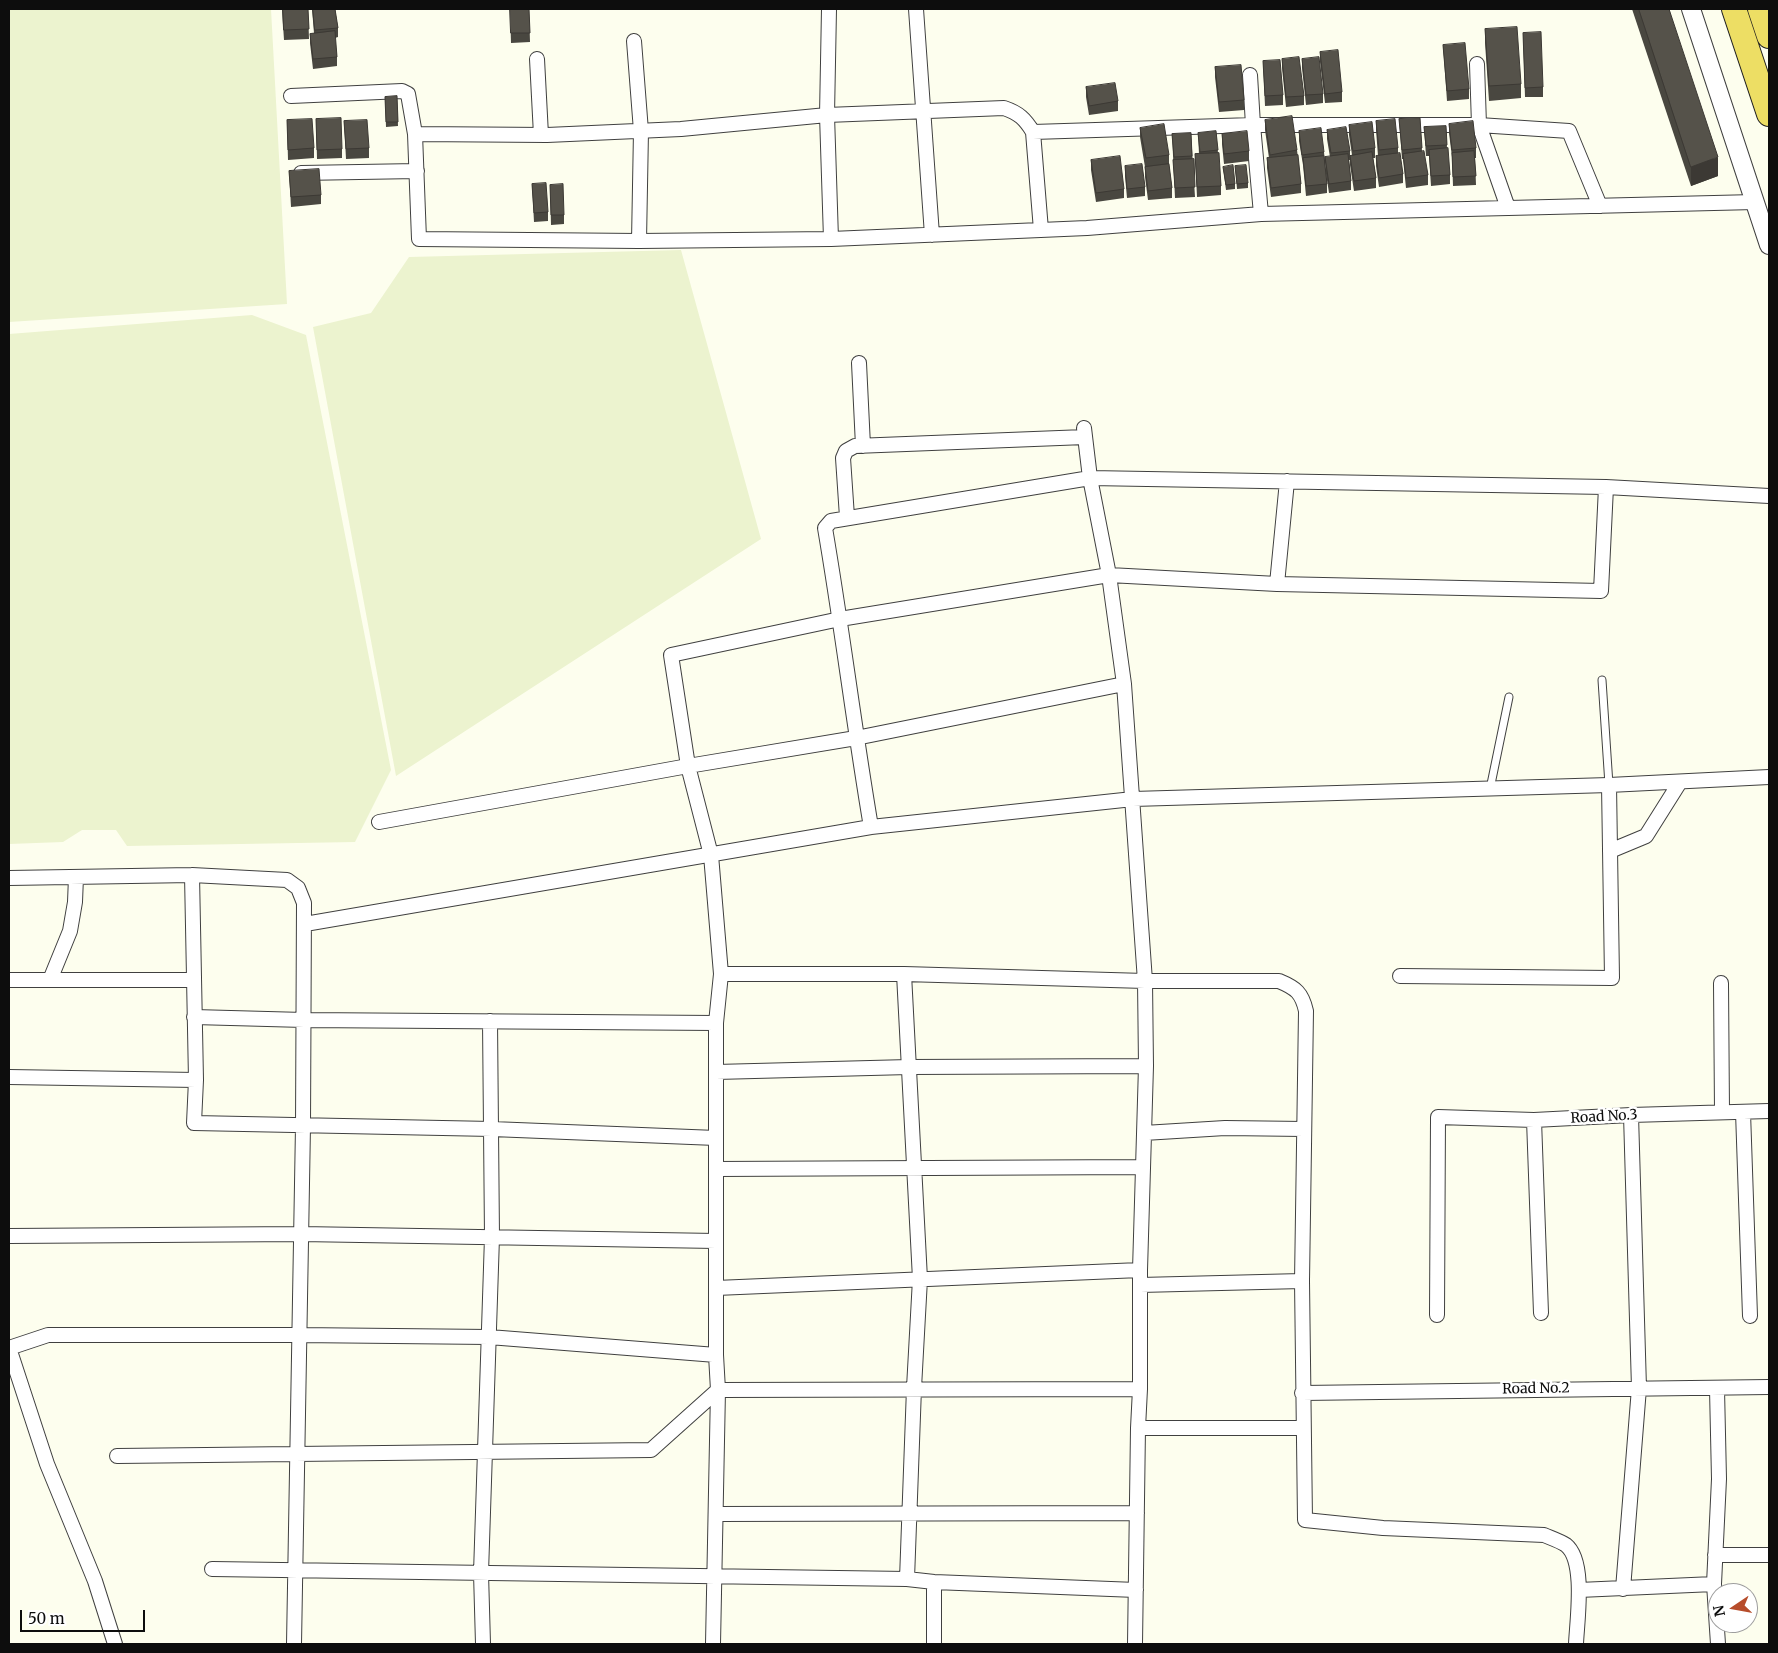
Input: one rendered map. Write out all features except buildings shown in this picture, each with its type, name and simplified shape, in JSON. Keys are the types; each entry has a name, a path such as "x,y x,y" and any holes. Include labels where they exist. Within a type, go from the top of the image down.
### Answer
{"highway":[{"path":"1734,9 1769,114"},
{"path":"1760,9 1769,36"}],"street":[{"path":"829,9 828,114 831,239"},
{"path":"916,9 932,235"},
{"path":"1691,9 1769,245"},
{"path":"634,40 641,130 639,241"},
{"path":"537,59 541,134"},
{"path":"1477,64 1479,125 1508,208"},
{"path":"1250,75 1261,214"},
{"path":"291,96 402,90 408,94 415,134 419,239 639,241 831,239 1087,228 1261,214 1755,202"},
{"path":"415,134 541,134 681,129 828,114 1004,108 1016,112 1026,120 1033,132 1042,230"},
{"path":"1033,132 1253,125 1479,125 1569,131 1600,206"},
{"path":"301,173 417,171"},
{"path":"860,363 863,446"},
{"path":"847,518 843,458 846,451 855,446 1084,432 1090,478 1109,575 1124,684 1145,981 1146,1066 1140,1270 1140,1389 1135,1644"},
{"path":"871,827 825,528 832,521 1090,478 1606,487 1769,496"},
{"path":"1278,584 1287,481"},
{"path":"713,1644 718,1390 716,1355 716,1023 721,974 710,855 688,766 671,655 840,619 1109,575 1278,584 1601,591 1606,487"},
{"path":"380,822 688,766 856,738 1124,684"},
{"path":"304,924 871,827 1133,799 1609,786 1769,777"},
{"path":"1610,851 1646,836 1680,782"},
{"path":"1400,976 1612,978 1609,786"},
{"path":"192,875 196,1080 194,1123 492,1129 716,1138"},
{"path":"9,878 192,875 287,880 298,888 304,903 304,1020 294,1644"},
{"path":"50,980 70,931 75,902 76,877"},
{"path":"721,974 904,974 1145,981 1279,981 1292,986 1304,1001 1306,1011 1302,1281 1305,1520 1383,1528 1544,1535 1566,1545 1578,1564 1579,1590 1576,1644"},
{"path":"904,974 920,1279 907,1579"},
{"path":"9,980 193,980"},
{"path":"1721,983 1722,1112"},
{"path":"194,1017 304,1020 716,1023"},
{"path":"483,1644 481,1573 492,1237 490,1021"},
{"path":"716,1072 909,1067 1146,1066"},
{"path":"9,1078 196,1080"},
{"name":"Road No.3","path":"1437,1315 1438,1116 1534,1120 1769,1111"},
{"path":"1743,1112 1750,1316"},
{"path":"1623,1589 1639,1388 1631,1115"},
{"path":"1534,1120 1541,1313"},
{"path":"1144,1133 1225,1128 1304,1129"},
{"path":"716,1169 1143,1167"},
{"path":"9,1236 301,1234 716,1241"},
{"path":"716,1288 1140,1270"},
{"path":"1140,1285 1302,1281"},
{"path":"115,1644 95,1581 47,1464 9,1348 48,1335 298,1335 489,1337 716,1355"},
{"name":"Road No.2","path":"1302,1393 1769,1387"},
{"path":"117,1456 651,1450 718,1390 914,1388 1140,1389"},
{"path":"1714,1583 1719,1478 1717,1389"},
{"path":"1138,1428 1303,1428"},
{"path":"716,1514 1137,1513"},
{"path":"1715,1555 1769,1555"},
{"path":"212,1569 907,1579 934,1582 1136,1590"},
{"path":"934,1582 934,1644"},
{"path":"1579,1590 1708,1584"}],"lane":[{"path":"1602,680 1609,786"},
{"path":"1490,789 1509,697"}],"green space":[{"path":"9,9 271,9 287,304 9,322"},
{"path":"681,250 761,539 396,776 313,327 371,313 409,257"},
{"path":"252,315 306,335 391,770 355,842 127,846 116,830 82,830 63,842 9,844 9,334"}]}
